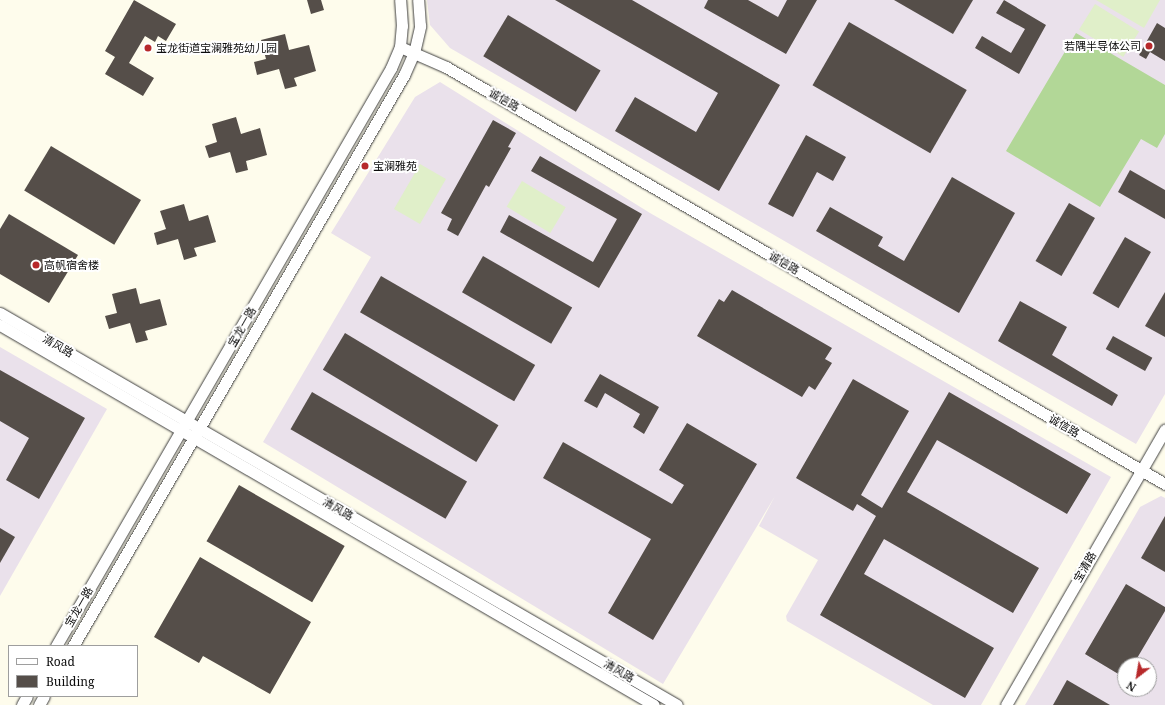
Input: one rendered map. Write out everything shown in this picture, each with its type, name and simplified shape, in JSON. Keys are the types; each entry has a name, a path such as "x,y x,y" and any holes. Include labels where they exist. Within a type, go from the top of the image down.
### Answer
{"street":[{"name":"宝龙一路","path":"57,645 385,79 400,47 402,26 400,0"},
{"name":"宝龙一路","path":"74,645 398,86 414,53 420,26 418,0"},
{"name":"诚信路","path":"400,47 446,67 1165,484"},
{"name":"清风路","path":"0,313 196,433 654,705"},
{"name":"清风路","path":"0,325 185,426"},
{"name":"宝清路","path":"1006,705 1165,430"},
{"name":"清风路","path":"196,433 677,705"}],"shaded area":[{"path":"427,0 1165,0 1165,394 1136,444 450,48 430,25"},
{"path":"440,82 650,213 1111,477 981,705 933,705 787,621 786,616 818,560 759,526 775,496 663,684 263,442 371,257 331,233 415,97"},
{"path":"0,347 107,409 0,596"},
{"path":"1161,496 1165,498 1165,705 1025,705 1140,507"}],"green space":[{"path":"1096,0 1160,0 1144,28"},
{"path":"1095,4 1139,32 1123,57 1079,29"},
{"path":"1076,33 1165,85 1165,134 1157,148 1141,139 1100,207 1006,151"},
{"path":"420,164 446,179 420,224 394,209"},
{"path":"522,181 566,207 550,233 507,207"}],"building":[{"path":"134,0 176,24 166,41 158,36 155,42 145,36 129,63 154,78 143,96 105,74 115,57 105,51"},
{"path":"307,0 321,0 324,10 311,14"},
{"path":"555,0 632,0 780,85 719,191 615,131 635,97 696,132 718,93"},
{"path":"708,0 748,0 778,17 787,0 817,0 786,54 704,8"},
{"path":"894,0 973,0 953,34"},
{"path":"1004,0 1046,25 1019,74 975,48 982,36 1011,53 1025,29 996,13"},
{"path":"508,15 601,71 576,112 483,56"},
{"path":"849,22 967,90 930,153 812,85"},
{"name":"若隅半导体公司","path":"1157,23 1165,28 1165,61 1150,52 1146,59 1139,55"},
{"path":"285,34 289,50 309,45 316,71 294,78 297,86 285,89 279,69 257,75 254,62 266,59 261,40"},
{"path":"236,117 241,134 260,128 267,155 246,161 248,170 236,173 230,152 209,158 205,146 217,142 212,124"},
{"path":"493,120 516,133 508,147 511,148 489,187 486,185 458,236 447,230 452,219 441,213"},
{"path":"806,135 846,157 833,181 817,172 793,217 768,204"},
{"path":"51,146 141,200 114,245 24,191"},
{"path":"540,156 642,214 599,288 500,232 509,215 593,262 617,219 531,171"},
{"path":"1130,170 1165,190 1165,219 1118,192"},
{"path":"952,177 1015,213 959,313 816,231 830,207 883,237 878,246 904,261"},
{"path":"1069,203 1095,218 1061,276 1036,261"},
{"path":"184,204 189,221 208,215 216,242 194,248 197,256 184,260 178,239 157,245 154,233 166,229 160,211"},
{"name":"高帆宿舍楼","path":"9,214 78,255 49,303 0,274 0,229"},
{"path":"1125,237 1151,252 1118,308 1092,293"},
{"path":"483,256 572,307 551,344 462,292"},
{"path":"381,276 535,365 514,401 360,312"},
{"path":"136,288 140,304 160,299 167,325 145,331 148,340 136,343 130,323 109,329 105,316 117,313 112,294"},
{"path":"732,290 832,348 825,359 832,363 815,390 809,386 802,397 697,336 719,299 724,302"},
{"path":"1165,292 1165,337 1145,326"},
{"path":"1020,301 1067,327 1052,355 1118,395 1112,406 998,341"},
{"path":"345,333 498,425 476,462 323,370"},
{"path":"1113,336 1152,358 1145,371 1106,349"},
{"path":"0,370 85,418 39,499 6,480 29,438 0,421"},
{"path":"600,374 659,407 644,434 633,427 640,414 605,393 597,408 584,401"},
{"path":"853,379 909,411 861,495 882,508 949,392 1091,474 1067,514 937,440 907,492 1039,568 1013,613 884,539 864,574 994,648 965,698 820,615 876,516 857,504 853,511 796,478"},
{"path":"312,392 467,482 446,519 290,429"},
{"path":"687,423 757,464 653,640 608,613 651,539 543,478 563,442 672,504 684,485 659,470"},
{"path":"239,485 345,546 312,602 207,541"},
{"path":"1165,516 1165,572 1141,558"},
{"path":"0,528 15,537 0,563"},
{"path":"200,557 311,622 270,694 203,656 199,663 154,637"},
{"path":"1126,584 1165,607 1165,611 1138,657 1117,657 1117,673 1085,654"},
{"path":"1067,680 1110,705 1053,705"}],"place":[{"name":"若隅半导体公司","path":"1149,46"},
{"name":"宝龙街道宝澜雅苑幼儿园","path":"148,48"},
{"name":"宝澜雅苑","path":"365,166"},
{"name":"高帆宿舍楼","path":"36,265"}]}
